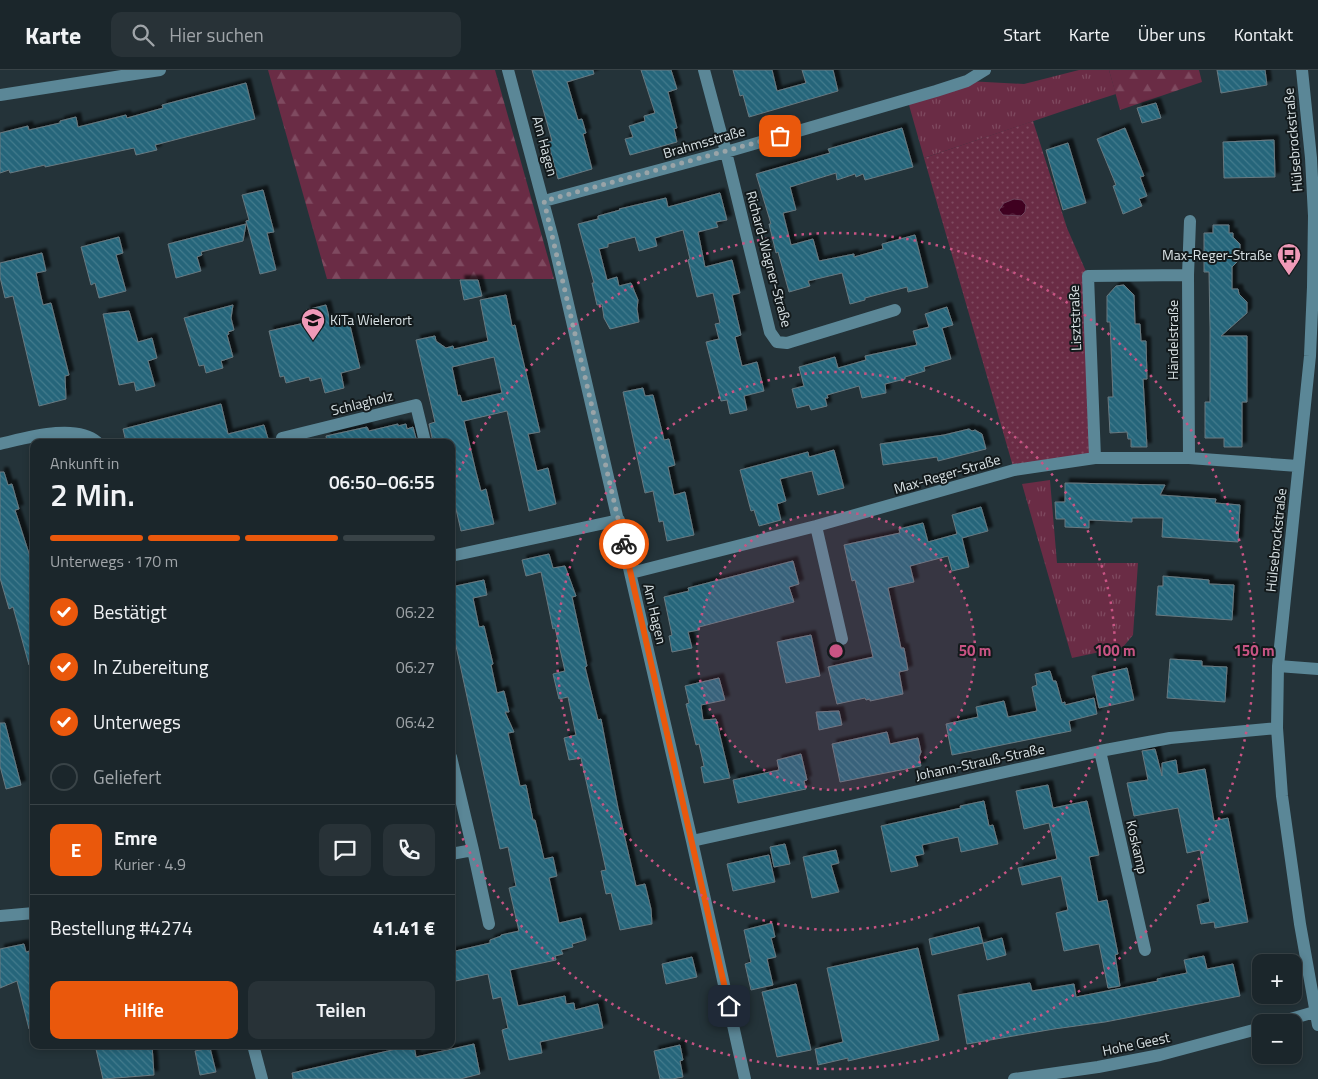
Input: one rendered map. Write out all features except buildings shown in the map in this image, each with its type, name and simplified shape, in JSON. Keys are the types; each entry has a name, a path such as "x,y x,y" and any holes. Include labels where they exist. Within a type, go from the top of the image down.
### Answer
{"street":[{"path":"0,95 160,70"},
{"name":"Am Hagen","path":"508,70 544,201 619,520 745,1079"},
{"path":"704,70 726,152"},
{"name":"Brahmsstraße","path":"544,201 726,152 968,81 985,70"},
{"name":"Hülsebrockstraße","path":"1302,70 1311,158 1314,216 1314,356 1298,466 1278,666 1277,728 1282,796 1300,924 1318,1025"},
{"name":"Richard-Wagner-Straße","path":"726,152 770,332 777,342 787,343 895,310"},
{"name":"Händelstraße","path":"1189,458 1188,275 1190,221"},
{"name":"Lisztstraße","path":"1095,458 1088,276 1188,275"},
{"name":"Schlagholz","path":"282,439 416,406 424,439"},
{"path":"0,444 54,432 90,436 94,439"},
{"name":"Max-Reger-Straße","path":"630,573 816,526 1014,470 1095,458 1189,458 1298,466"},
{"path":"455,555 619,520"},
{"path":"816,526 842,639"},
{"path":"1278,666 1318,669"},
{"name":"Johann-Strauß-Straße","path":"692,841 1100,751 1170,738 1277,728"},
{"name":"Koskamp","path":"1100,751 1145,950"},
{"path":"455,774 489,924"},
{"path":"455,853 473,850"},
{"path":"0,916 30,913"},
{"path":"1302,1016 1317,1012"},
{"name":"Hohe Geest","path":"1014,1079 1044,1077 1160,1055 1252,1030"},
{"path":"254,1049 262,1079"}],"green space":[{"path":"268,70 495,70 554,279 327,279"},
{"path":"1079,70 1109,70 1116,94 924,158 907,98 967,81 1024,84"},
{"path":"1109,70 1199,70 1202,82 1120,110"},
{"path":"1033,121 1067,228 1088,276 1095,458 1014,470 924,158"},
{"path":"1050,480 1057,563 1138,563 1133,635 1123,647 1072,658 1022,484"}],"water":[{"path":"1014,199 1022,200 1026,205 1025,212 1021,216 1003,215 999,210 1004,203"}],"way so far":[{"path":"624,544 544,201 780,136"}],"place":[{"name":"Max-Reger-Straße","path":"1289,276"},
{"name":"KiTa Wielerort","path":"313,341"}],"route":[{"path":"624,544 729,1006"}]}
